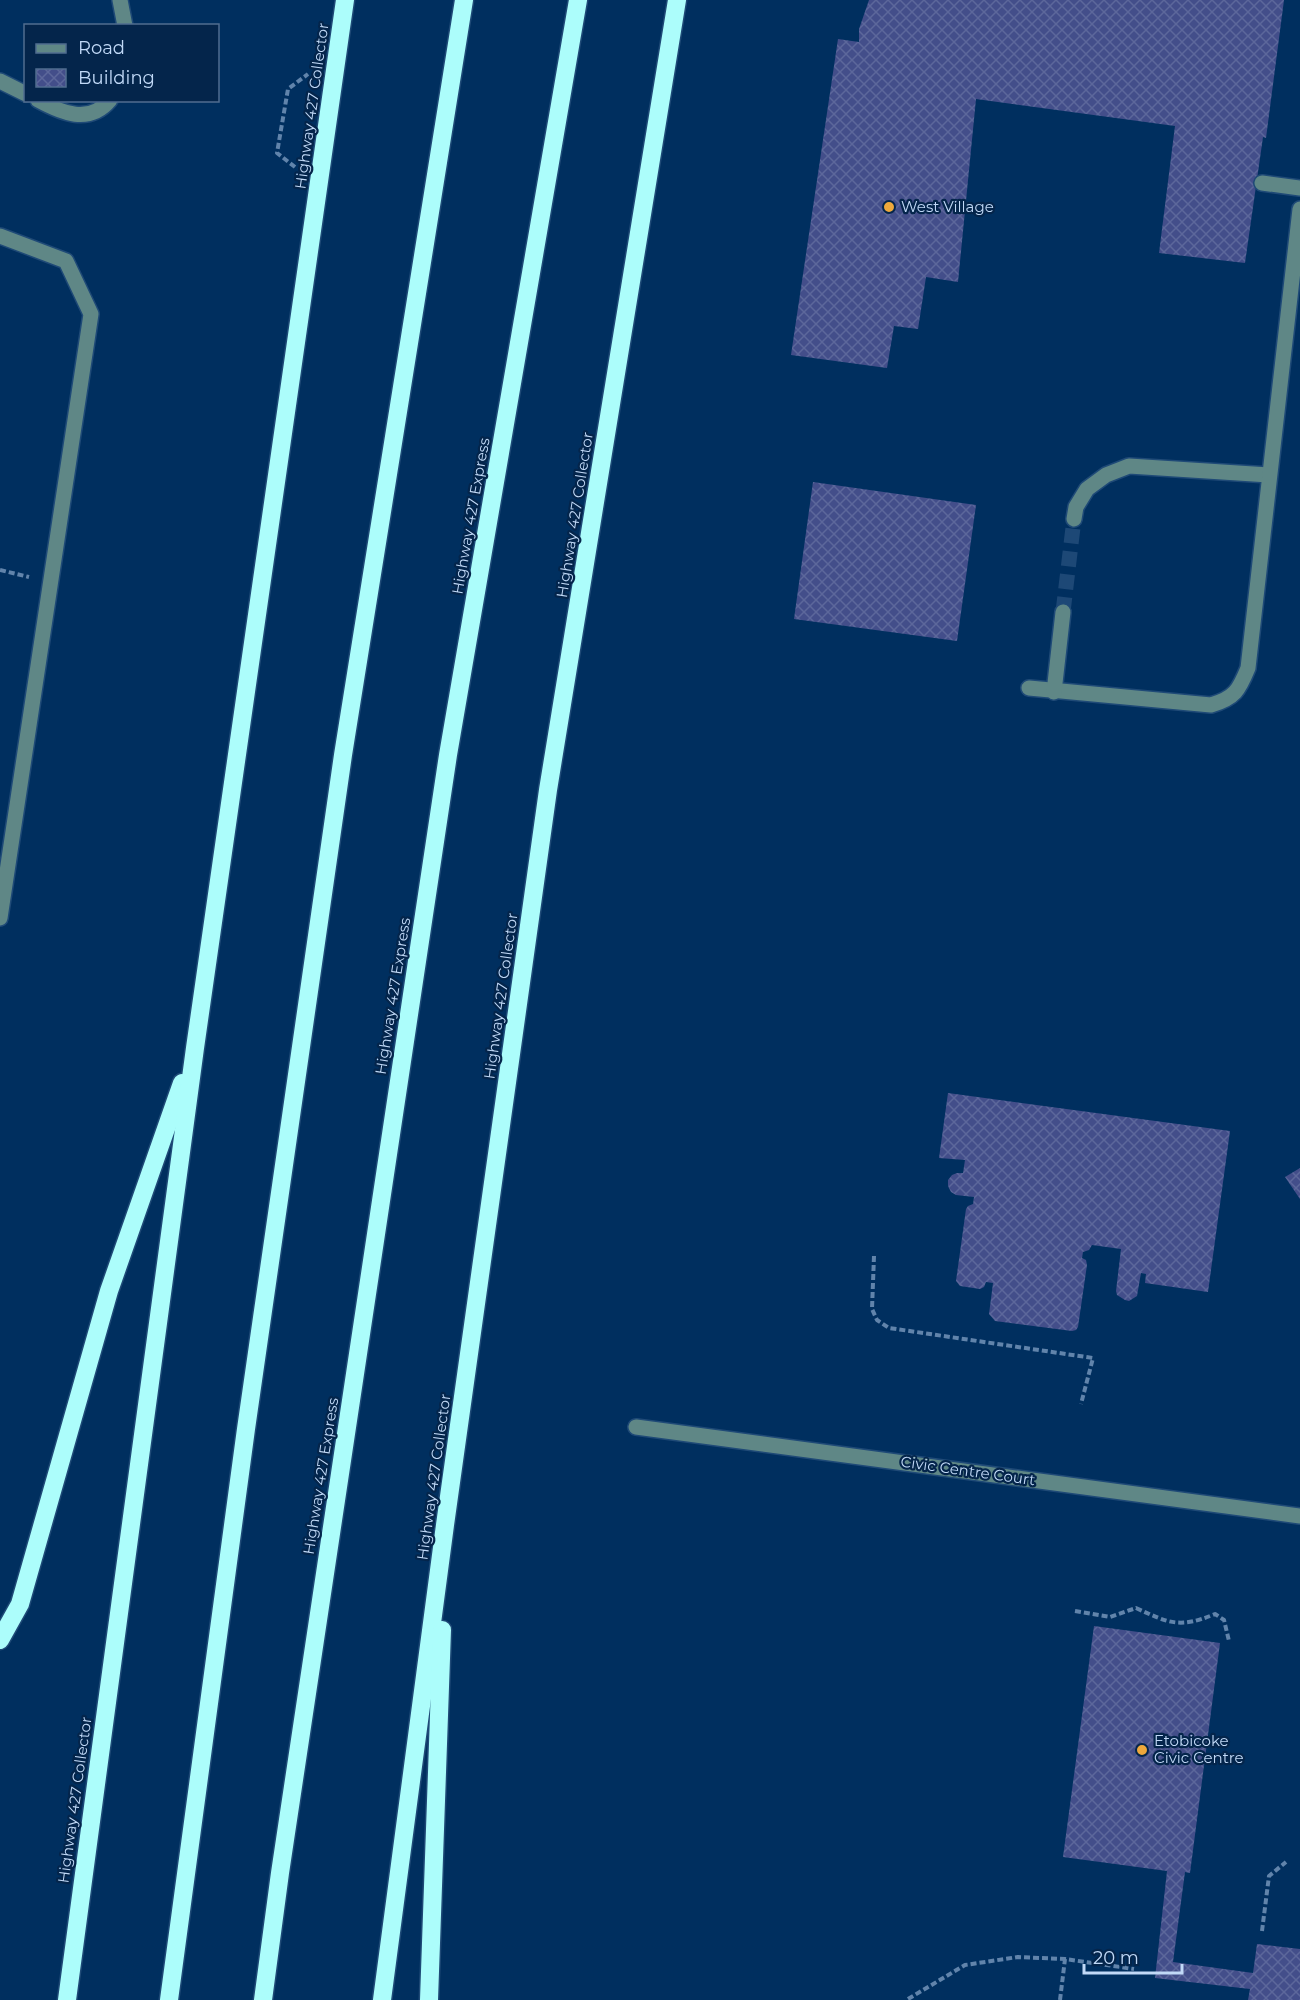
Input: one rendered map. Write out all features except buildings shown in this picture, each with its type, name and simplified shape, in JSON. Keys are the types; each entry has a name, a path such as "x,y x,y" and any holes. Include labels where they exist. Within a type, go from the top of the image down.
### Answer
{"highway":[{"name":"Highway 427 Collector","path":"67,2000 195,1048 345,0"},
{"path":"169,2000 246,1429 343,755 464,0"},
{"name":"Highway 427 Express","path":"263,2000 280,1873 448,755 578,0"},
{"name":"Highway 427 Collector","path":"382,2000 445,1525 548,790 677,3"},
{"path":"0,1640 20,1604 109,1291 195,1048"},
{"path":"429,2000 445,1525"}],"street":[{"path":"120,0 124,24"},
{"path":"0,81 24,93"},
{"path":"43,102 70,114 90,115 105,107 109,102"},
{"path":"1262,183 1300,188"},
{"path":"1029,688 1211,705 1228,700 1241,685 1248,668 1300,209"},
{"path":"0,236 66,261 91,315 0,918"},
{"path":"1074,519 1076,507 1087,489 1106,475 1129,466 1269,476"},
{"path":"1054,692 1064,612"},
{"name":"Civic Centre Court","path":"636,1427 1300,1516"}],"path":[{"path":"319,185 277,153 288,89 338,50"},
{"path":"874,1256 872,1309 877,1320 889,1328 1093,1358 1081,1404"},
{"path":"1075,1611 1110,1617 1136,1608 1167,1622 1179,1624 1204,1619 1215,1614 1224,1620 1229,1641"},
{"path":"1262,1931 1269,1876 1286,1862"},
{"path":"908,1999 965,1965 1018,1957 1065,1959 1134,1969"},
{"path":"1060,2000 1065,1959"}],"tunnel":[{"path":"1063,612 1074,519"}],"place":[{"name":"West Village","path":"889,207"},
{"name":"Etobicoke Civic Centre","path":"1142,1750"}]}
